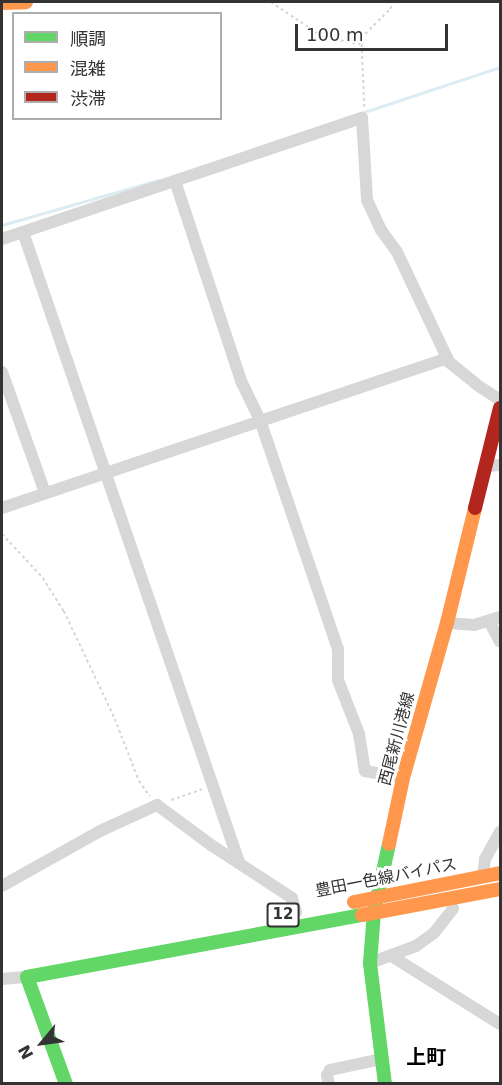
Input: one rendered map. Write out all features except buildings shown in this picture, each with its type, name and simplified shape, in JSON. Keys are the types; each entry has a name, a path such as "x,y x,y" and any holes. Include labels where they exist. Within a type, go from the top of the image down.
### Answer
{"main road":[{"path":"2,3 26,2"},
{"name":"西尾新川港線","path":"385,1083 370,963 374,912 403,777 494,465 501,408"},
{"name":"豊田一色線バイパス","path":"331,906 501,873"},
{"name":"豊田一色線バイパス","path":"27,977 501,889"},
{"name":"豊田一色線バイパス","path":"71,968 85,956 135,942"},
{"path":"27,977 66,1083"}],"street":[{"path":"2,238 362,118 367,200 381,230 397,252 447,358 477,385 501,400"},
{"path":"175,181 242,381 260,420 338,649 338,680 359,734 365,771 403,777"},
{"path":"23,232 239,862"},
{"path":"2,508 447,358"},
{"path":"2,372 45,493"},
{"path":"447,623 474,626 495,620 501,642"},
{"path":"2,886 100,831 157,805 211,845 292,898 296,912"},
{"path":"483,876 484,860 501,832"},
{"path":"370,963 393,957 427,938 453,909"},
{"path":"393,957 501,1024"},
{"path":"2,979 27,977"},
{"path":"329,1083 327,1075 330,1070 381,1059"}],"path":[{"path":"272,2 323,37 361,44"},
{"path":"362,118 364,71 360,38 390,9 393,2"},
{"path":"2,534 43,578 64,611 115,719 139,782 157,805 212,786"}],"waterway":[{"path":"361,113 500,67"},
{"path":"2,225 158,180"}],"traffic: fast":[{"path":"385,1084 370,963 374,912 389,844"},
{"path":"27,977 362,915"},
{"path":"27,977 66,1084"}],"traffic: slow":[{"path":"2,3 26,2"},
{"path":"389,844 403,778 447,623 475,508"},
{"path":"354,902 500,873"},
{"path":"362,915 500,889"}],"traffic: jam":[{"path":"475,508 500,408"}],"district":[{"name":"上町","path":"426,1057"}]}
